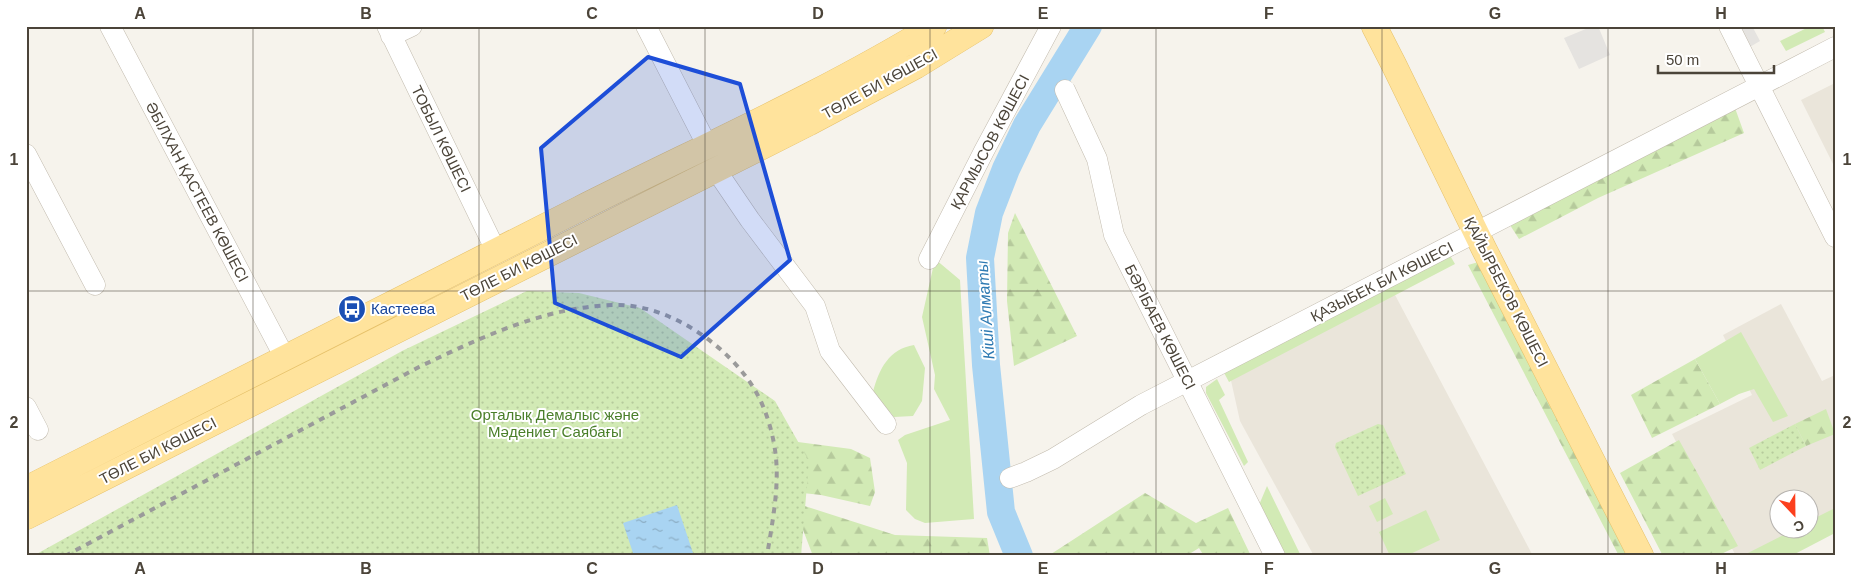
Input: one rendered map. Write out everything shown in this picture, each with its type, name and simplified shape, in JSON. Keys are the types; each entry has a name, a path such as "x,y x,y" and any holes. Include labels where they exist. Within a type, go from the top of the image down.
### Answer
{"main road":[{"name":"ТӨЛЕ БИ КӨШЕСІ","path":"26,489 707,145 795,103 905,44 934,26"},
{"name":"ТӨЛЕ БИ КӨШЕСІ","path":"26,517 808,123 891,79 981,26"},
{"name":"ҚАЙЫРБЕКОВ КӨШЕСІ","path":"1374,26 1476,233 1642,556"},
{"path":"26,475 101,451"},
{"path":"26,534 114,473"}],"street":[{"name":"ӘБІЛХАН ҚАСТЕЕВ КӨШЕСІ","path":"110,26 285,358"},
{"path":"389,31 412,26"},
{"path":"646,26 707,145"},
{"name":"ҚАРМЫСОВ КӨШЕСІ","path":"929,259 1051,26"},
{"path":"1729,26 1835,237"},
{"name":"ТОБЫЛ КӨШЕСІ","path":"389,31 496,251"},
{"name":"ҚАЗЫБЕК БИ КӨШЕСІ","path":"1010,478 1053,459 1141,405 1188,383 1835,47"},
{"name":"БӘРІБАЕВ КӨШЕСІ","path":"1065,90 1098,159 1114,235 1275,556"},
{"path":"26,154 95,285"},
{"path":"716,170 750,220 815,306 830,351 886,424"},
{"path":"26,407 38,430"}],"highlighted area":[{"path":"648,57 740,84 790,260 681,357 555,303 541,148"}],"shaded area":[{"path":"1593,26 1598,26 1610,55 1579,69 1564,38"},
{"path":"1736,26 1752,26 1760,41 1748,48"},
{"path":"1835,83 1835,168 1801,100"},
{"path":"1394,293 1533,556 1314,556 1240,421 1230,376"},
{"path":"1781,304 1822,381 1835,375 1835,514 1818,523 1818,490 1768,490 1768,540 1785,540 1753,556 1736,556 1672,434 1752,395 1723,335"}],"green space":[{"path":"1811,26 1822,26 1825,32 1786,51 1780,41"},
{"path":"1735,108 1744,133 1598,198 1519,239 1510,225"},
{"path":"1015,213 1077,336 1014,366 1007,301 1008,233"},
{"path":"1448,252 1455,264 1229,382 1222,369"},
{"path":"935,259 960,280 974,519 925,523 915,519 906,510 907,463 898,440 905,435 950,420 934,389 935,375 922,317"},
{"path":"1482,261 1633,556 1619,556 1468,265"},
{"name":"Орталық Демалыс және Мәдениет Саябағы","path":"527,291 579,293 640,308 775,401 809,461 801,556 33,556 402,351"},
{"path":"1741,332 1788,416 1773,422 1754,389 1720,404 1695,359"},
{"path":"914,345 925,368 922,401 913,416 894,417 873,392 878,376 886,361 905,347"},
{"path":"1695,359 1720,404 1652,438 1631,395"},
{"path":"1217,379 1225,395 1219,400 1248,462 1244,466 1206,393 1206,387"},
{"path":"1826,409 1835,434 1806,446 1795,424"},
{"path":"1378,424 1383,425 1406,474 1358,496 1335,447 1336,443"},
{"path":"1795,424 1806,446 1760,470 1749,448"},
{"path":"1679,440 1738,546 1717,556 1663,556 1620,473"},
{"path":"798,442 851,449 870,458 875,492 870,506 821,495 794,492 791,464"},
{"path":"1267,486 1301,556 1284,556 1259,505"},
{"path":"1145,493 1196,523 1228,508 1251,556 1204,556 1199,548 1186,556 1048,556"},
{"path":"1385,498 1393,514 1377,522 1369,506"},
{"path":"786,500 895,535 987,538 990,556 813,556 800,522"},
{"path":"1835,508 1835,533 1791,556 1742,556 1773,540 1818,540 1818,516"},
{"path":"1426,510 1440,540 1406,556 1390,556 1379,532"}],"water":[{"path":"677,505 694,556 634,556 623,523"}],"waterway":[{"name":"Кіші Алматы","path":"1019,556 1001,512 986,365 980,258 989,213 1006,169 1027,125 1088,26"}],"railway":[{"path":"65,556 419,367 465,345 513,326 562,311 613,305 634,306 655,311 695,331 714,344 730,359 745,375 756,392 763,407 774,442 777,470 776,495 767,556"}],"place":[{"name":"Кастеева","path":"352,309"}]}
